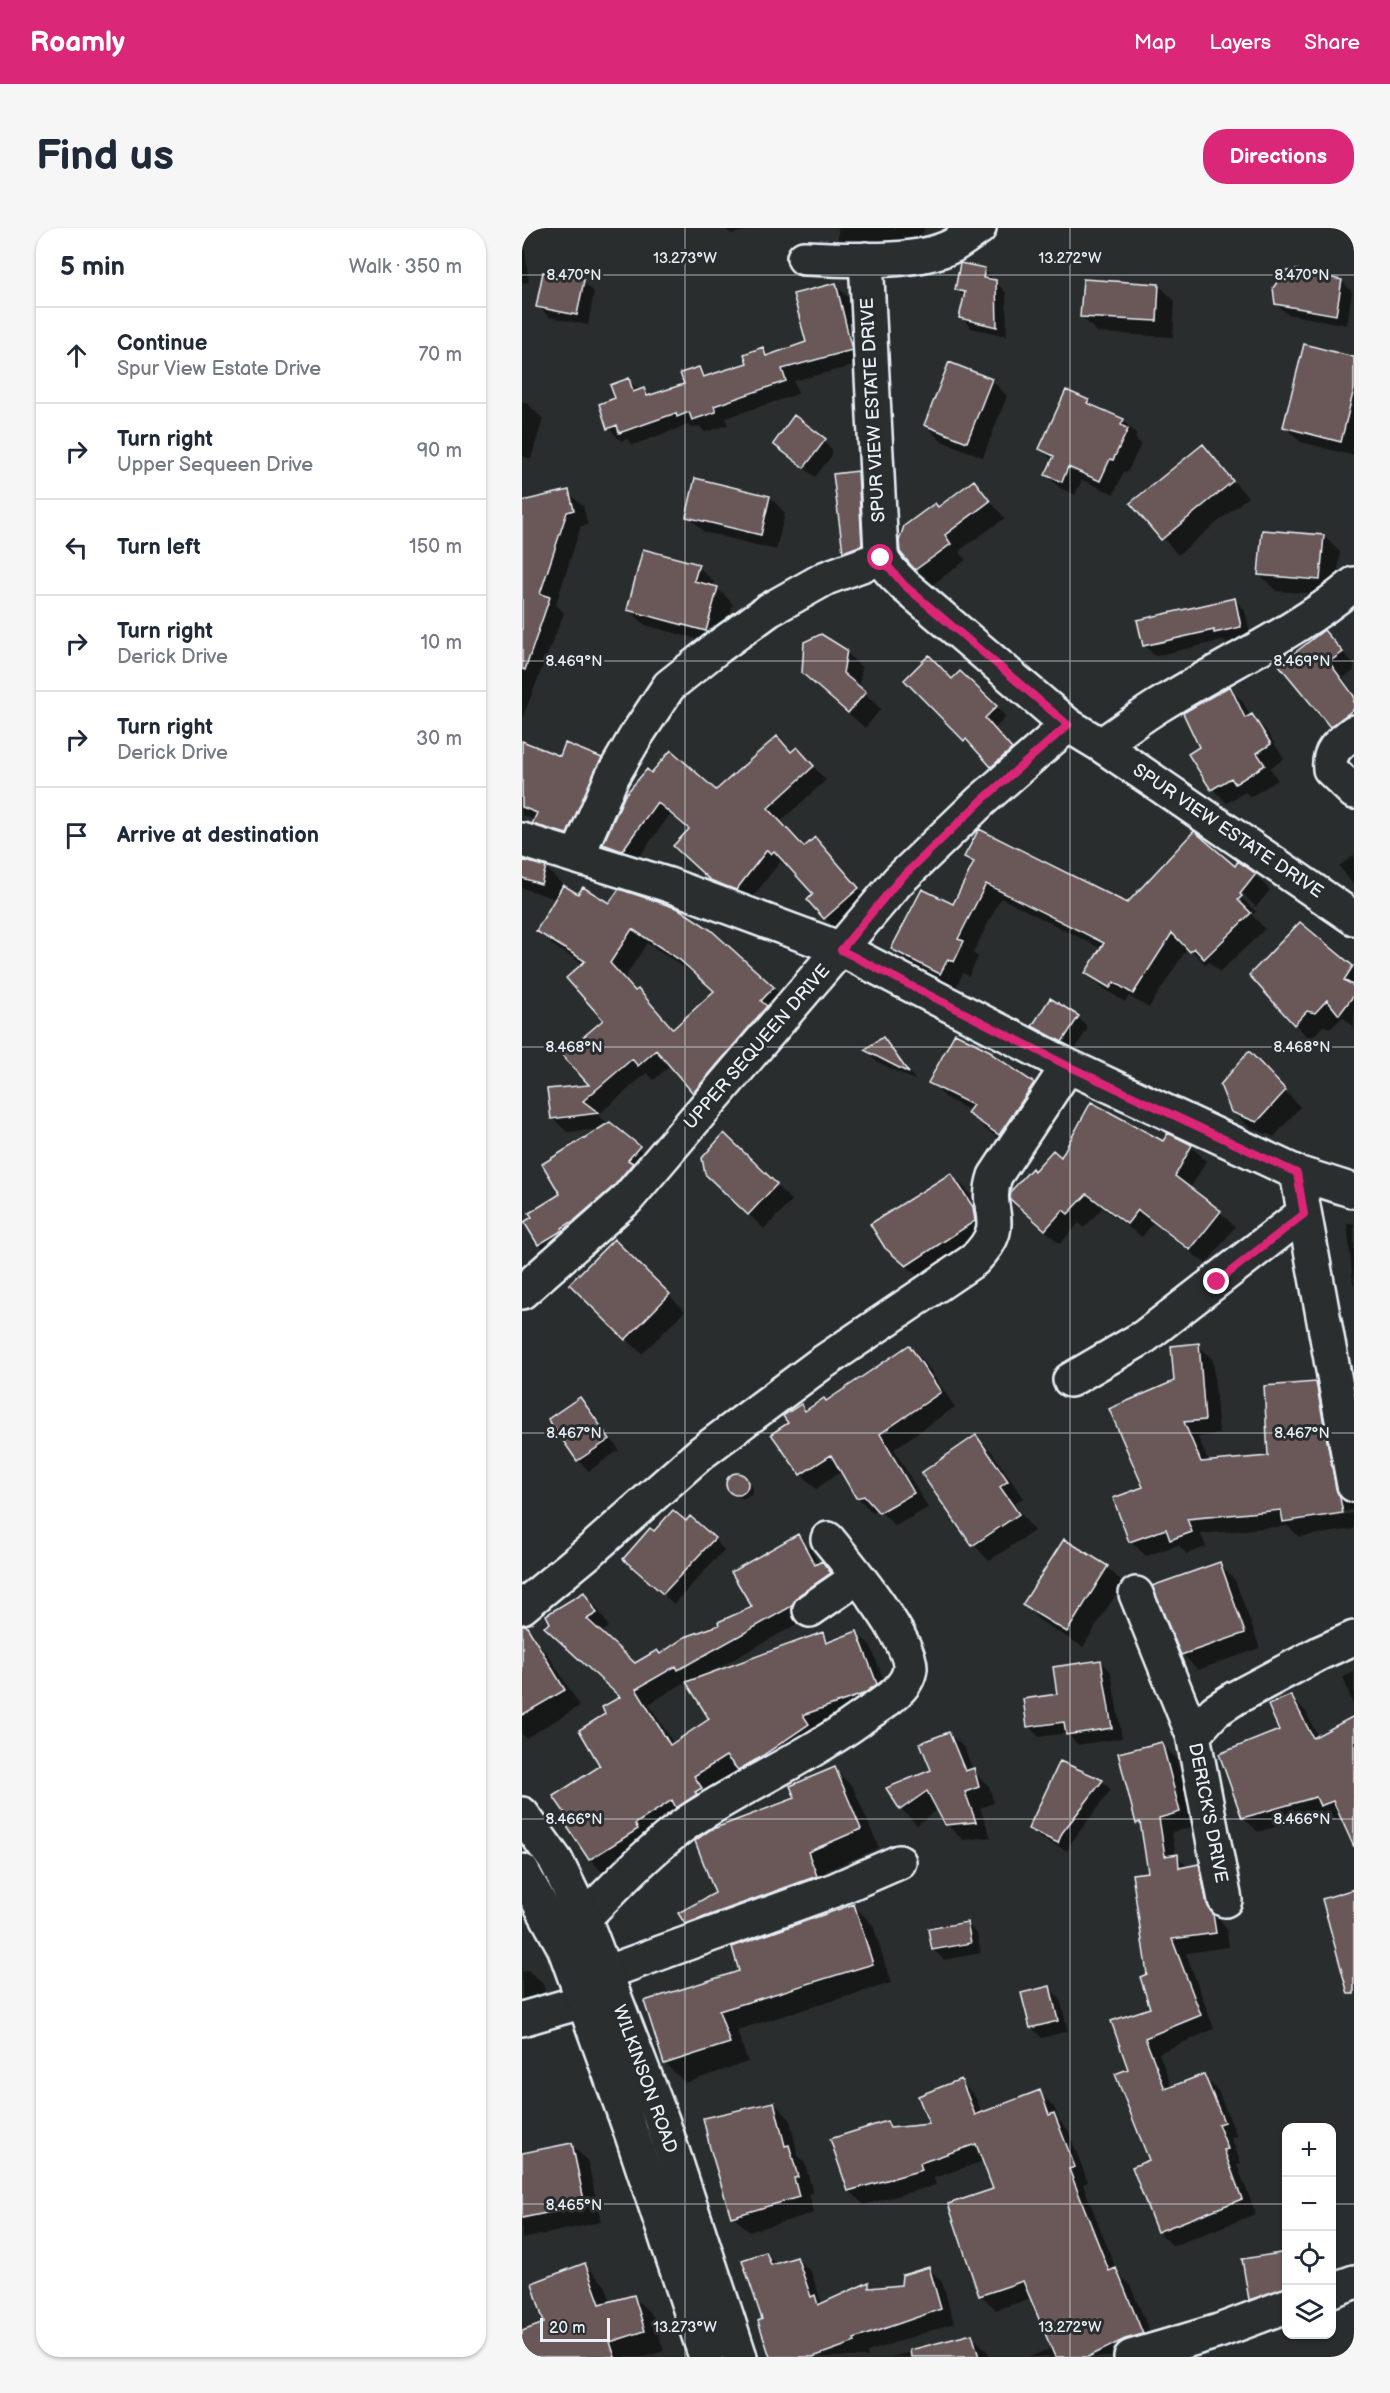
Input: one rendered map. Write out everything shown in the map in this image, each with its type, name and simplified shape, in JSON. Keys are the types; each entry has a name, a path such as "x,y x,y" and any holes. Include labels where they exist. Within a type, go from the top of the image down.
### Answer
{"street":[{"path":"804,258 866,260 923,255 950,246 979,228"},
{"name":"SPUR VIEW ESTATE DRIVE","path":"866,260 881,558 904,585 1068,725 1101,745 1354,918"},
{"path":"577,857 612,777 669,686 769,610 826,578 881,558"},
{"path":"1101,745 1159,706 1272,642 1354,585"},
{"name":"UPPER SEQUEEN DRIVE","path":"522,1292 627,1199 898,881 981,801 1068,725"},
{"path":"1354,732 1335,748 1329,759 1330,769 1354,792"},
{"path":"522,840 669,885 841,950 1068,1066 1297,1173 1354,1191"},
{"path":"522,1607 590,1551 701,1453 819,1365 974,1260 989,1245 995,1231 991,1187 995,1176 1068,1066"},
{"path":"1297,1173 1354,1485"},
{"path":"1070,1380 1144,1337 1304,1214"},
{"path":"584,1918 653,1850 686,1824 733,1793 805,1754 851,1725 906,1682 910,1668 908,1653 858,1576 828,1539"},
{"path":"810,1610 858,1576"},
{"path":"1136,1594 1192,1735"},
{"name":"DERICK'S DRIVE","path":"1225,1900 1192,1735 1215,1711 1235,1698 1320,1653 1354,1638"},
{"name":"WILKINSON ROAD","path":"522,1814 556,1861 584,1918 662,2120 740,2357"},
{"path":"605,1973 837,1889 899,1862"},
{"name":"WILKINSON ROAD","path":"522,1871 564,1947 636,2146 706,2357"},
{"path":"522,2019 584,2001"},
{"path":"1336,2289 1354,2282"},
{"path":"1131,2357 1219,2331 1282,2308"}],"building":[{"path":"960,263 985,268 983,278 996,280 997,327 959,318 965,292 955,290"},
{"path":"1297,270 1342,280 1336,315 1275,304 1273,288 1285,271"},
{"path":"543,272 584,280 577,315 536,307"},
{"path":"1083,279 1159,284 1157,321 1080,317"},
{"path":"836,283 852,350 782,369 786,381 714,406 716,412 692,420 689,412 677,417 676,413 619,433 617,425 607,429 599,404 615,398 610,385 629,378 633,392 644,388 647,396 684,384 680,373 699,367 703,377 747,363 744,354 763,347 766,356 806,342 793,294"},
{"path":"1304,344 1354,357 1354,389 1341,442 1283,427"},
{"path":"949,362 992,379 967,442 924,425"},
{"path":"1066,390 1089,400 1087,403 1124,419 1121,425 1128,429 1100,481 1068,467 1062,482 1045,475 1054,456 1039,449"},
{"path":"794,415 826,439 804,468 773,444"},
{"path":"1203,444 1233,481 1161,540 1130,503"},
{"path":"858,471 862,545 843,552 833,474"},
{"path":"695,478 770,496 761,535 686,517"},
{"path":"974,480 990,501 945,535 951,544 915,570 900,552 899,541 904,526 935,503 938,507"},
{"path":"569,490 574,510 567,512 540,594 550,597 525,670 522,669 522,501"},
{"path":"1262,530 1324,535 1320,580 1258,575"},
{"path":"643,549 699,564 694,581 718,587 706,631 627,610"},
{"path":"1235,598 1241,627 1214,633 1214,630 1143,646 1137,620"},
{"path":"1324,630 1343,652 1329,662 1354,696 1354,709 1330,727 1279,665"},
{"path":"821,634 847,650 843,673 866,692 848,713 802,673 804,642"},
{"path":"929,655 952,679 960,671 997,706 985,718 1012,749 991,767 966,739 964,741 904,680"},
{"path":"1230,686 1245,718 1252,714 1271,744 1257,753 1265,765 1235,784 1231,778 1211,790 1188,754 1199,747 1183,713"},
{"path":"777,736 791,752 797,747 814,766 768,808 804,847 815,837 859,888 824,919 807,900 813,894 774,851 771,854 767,850 736,890 710,880 673,846 689,829 657,802 622,851 603,844 625,795 647,769 651,773 671,750 716,790"},
{"path":"522,741 560,756 565,743 602,758 567,834 532,824 537,813 522,807"},
{"path":"979,829 1127,903 1194,831 1235,866 1238,861 1256,874 1238,900 1251,913 1204,959 1194,948 1190,952 1172,933 1133,994 1114,982 1110,988 1085,973 1104,943 986,884 958,939 964,941 954,962 948,959 940,974 891,949 922,889 953,904 974,862 964,857"},
{"path":"522,860 546,867 541,884 522,878"},
{"path":"563,885 578,894 583,887 609,903 619,889 679,909 711,930 774,987 761,1001 767,1006 693,1093 656,1050 638,1066 632,1059 583,1101 599,1113 551,1119 547,1089 589,1085 562,1055 603,1020 566,978 585,961 536,931","holes":["632,929 680,960 714,991 673,1029 638,989 635,991 610,963"]},
{"path":"1300,922 1353,966 1344,980 1354,986 1354,995 1339,1015 1327,1000 1315,1013 1307,1011 1294,1025 1249,975"},
{"path":"1050,998 1079,1016 1062,1042 1032,1026"},
{"path":"955,1033 992,1052 1034,1083 999,1135 967,1113 973,1105 928,1083"},
{"path":"883,1037 909,1073 864,1050"},
{"path":"1249,1051 1286,1090 1257,1122 1231,1112 1220,1085"},
{"path":"1091,1102 1163,1141 1168,1133 1192,1145 1175,1176 1221,1211 1190,1250 1138,1210 1127,1224 1087,1194 1068,1214 1063,1210 1045,1230 1010,1199 1011,1191 1053,1150 1061,1157"},
{"path":"610,1122 640,1146 628,1160 633,1163 614,1186 575,1220 538,1245 524,1222 532,1217 529,1213 560,1194 542,1164"},
{"path":"724,1133 777,1184 748,1215 705,1174 702,1158"},
{"path":"951,1173 973,1207 975,1221 906,1266 885,1248 870,1224"},
{"path":"614,1239 670,1294 625,1340 569,1284"},
{"path":"1199,1343 1205,1420 1184,1422 1201,1462 1268,1456 1264,1386 1316,1382 1336,1488 1343,1513 1283,1522 1281,1510 1187,1519 1192,1532 1170,1540 1166,1529 1129,1542 1113,1498 1143,1487 1109,1409 1174,1381 1171,1346"},
{"path":"909,1345 941,1392 880,1434 914,1493 879,1513 864,1496 856,1498 831,1455 800,1475 771,1434 788,1423 783,1416 801,1404 805,1411 824,1398 826,1401"},
{"path":"580,1397 610,1439 577,1461 548,1419"},
{"path":"976,1435 1008,1481 1000,1487 1019,1514 972,1546 921,1473"},
{"path":"737,1473 745,1476 748,1484 745,1492 737,1495 729,1492 726,1484 729,1476"},
{"path":"673,1510 686,1521 690,1516 715,1538 663,1594 623,1559 650,1528 654,1531"},
{"path":"798,1534 815,1565 822,1561 831,1573 799,1595 792,1606 678,1670 676,1666 636,1689 670,1745 709,1719 686,1682 823,1632 826,1643 857,1631 877,1684 863,1694 803,1715 809,1724 738,1770 726,1756 694,1776 702,1788 695,1792 697,1794 676,1808 672,1800 635,1824 638,1829 589,1860 564,1822 569,1819 553,1796 600,1766 579,1730 605,1714 602,1707 620,1697 544,1627 550,1623 546,1615 584,1592 597,1613 587,1619 635,1663 657,1650 660,1654 685,1637 719,1625 718,1622 752,1607 731,1572"},
{"path":"1064,1539 1108,1566 1067,1632 1022,1605"},
{"path":"1220,1562 1245,1633 1181,1655 1152,1586"},
{"path":"522,1625 526,1625 565,1690 522,1715"},
{"path":"1101,1660 1112,1728 1066,1735 1064,1722 1027,1727 1023,1699 1057,1694 1053,1667"},
{"path":"1291,1695 1313,1738 1354,1716 1354,1847 1333,1801 1320,1806 1316,1797 1242,1818 1219,1754 1279,1730 1268,1705"},
{"path":"949,1732 965,1771 974,1768 979,1787 965,1792 976,1822 945,1825 927,1791 900,1810 886,1788 931,1770 920,1743"},
{"path":"1162,1742 1180,1812 1159,1818 1165,1856 1178,1854 1179,1868 1199,1864 1207,1904 1213,1914 1216,1933 1172,1939 1201,2015 1145,2038 1165,2089 1204,2074 1224,2122 1218,2124 1228,2149 1224,2150 1242,2199 1157,2232 1132,2167 1149,2160 1115,2074 1128,2069 1111,2021 1150,2008 1140,1977 1147,1974 1132,1874 1148,1872 1140,1822 1136,1824 1118,1753"},
{"path":"1060,1761 1103,1780 1062,1833 1058,1843 1028,1829"},
{"path":"835,1767 861,1829 808,1852 817,1876 685,1924 678,1913 715,1893 695,1841 710,1830 795,1798 790,1786"},
{"path":"1354,1889 1354,1994 1348,1994 1322,1899"},
{"path":"854,1904 873,1964 719,2011 730,2043 664,2064 644,2001 739,1971 732,1947"},
{"path":"967,1922 971,1943 932,1950 928,1929"},
{"path":"1050,1986 1058,2021 1030,2028 1021,1993"},
{"path":"961,2079 975,2115 1040,2090 1049,2115 1054,2113 1075,2167 1069,2169 1109,2271 1116,2268 1143,2334 1125,2339 1088,2357 1055,2357 1023,2281 979,2296 948,2204 993,2189 976,2144 920,2163 922,2170 848,2191 830,2139 887,2121 890,2128 929,2124 918,2096"},
{"path":"774,2102 785,2146 789,2145 798,2177 794,2178 799,2197 731,2217 703,2118"},
{"path":"572,2143 585,2205 522,2218 522,2153"},
{"path":"766,2252 771,2265 797,2257 811,2297 815,2295 818,2305 869,2282 869,2288 901,2285 902,2275 929,2267 941,2309 854,2339 855,2342 813,2357 770,2357 758,2321 762,2319 742,2260"},
{"path":"1282,2253 1282,2290 1249,2300 1242,2259"},
{"path":"585,2263 600,2304 634,2295 645,2331 610,2342 615,2357 522,2357 522,2331 544,2323 532,2283"},
{"path":"972,2334 979,2357 911,2357 910,2350"}],"route":[{"path":"881,558 904,585 1068,725 981,801 898,881 841,950 1068,1066 1297,1173 1304,1214 1217,1282"}]}
